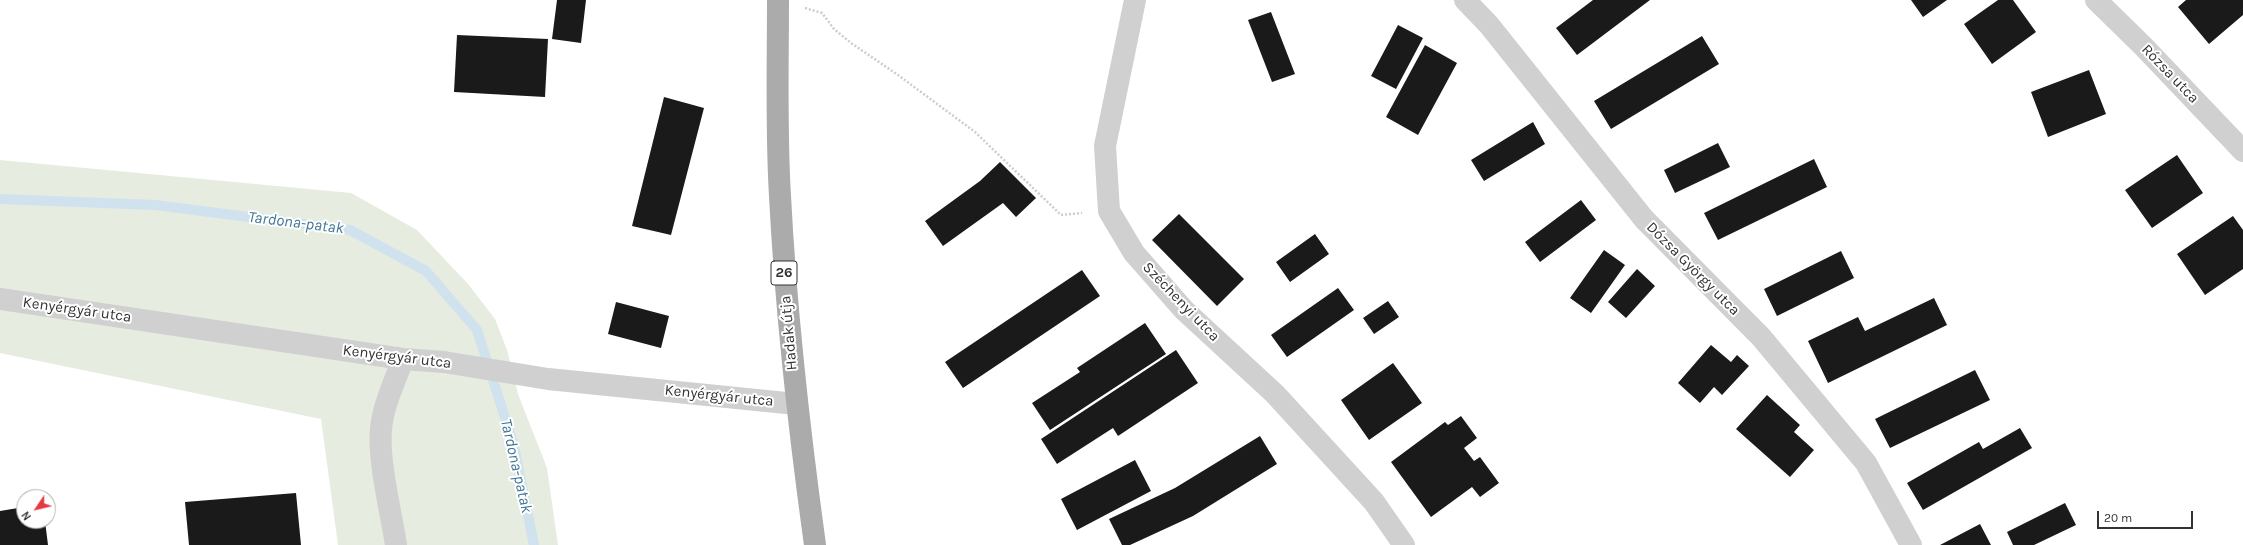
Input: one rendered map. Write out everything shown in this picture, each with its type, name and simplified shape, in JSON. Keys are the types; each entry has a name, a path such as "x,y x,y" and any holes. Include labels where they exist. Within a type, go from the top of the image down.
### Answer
{"main road":[{"name":"Hadak útja","path":"778,0 780,195 796,404 815,545"}],"street":[{"name":"Széchenyi utca","path":"1135,0 1105,146 1109,211 1134,253 1184,310 1275,394 1374,502 1404,545"},
{"name":"Dózsa György utca","path":"1465,0 1489,25 1644,219 1761,337 1866,463 1911,545"},
{"name":"Rózsa utca","path":"2096,0 2144,47 2243,151"},
{"name":"Kenyérgyár utca","path":"0,299 403,359 444,362 548,379 796,404"},
{"path":"396,545 382,454 381,429 386,406 403,359"}],"path":[{"path":"822,13 834,29 851,43 976,132 1060,215 1109,211"}],"shaded area":[{"path":"0,160 351,193 417,230 468,284 495,319 507,350 518,394 547,468 558,545 338,545 321,419 0,353"}],"building":[{"path":"557,0 586,0 581,43 552,39"},
{"path":"1593,0 1650,0 1577,55 1556,28"},
{"path":"1911,0 1947,0 1923,17"},
{"path":"1998,0 2013,0 2036,32 1992,64 1964,24"},
{"path":"2186,0 2243,0 2243,15 2209,44 2178,7"},
{"path":"1271,12 1295,74 1272,82 1248,20"},
{"path":"1398,25 1423,38 1396,89 1371,76"},
{"path":"457,35 548,39 545,97 454,92"},
{"path":"1702,36 1719,64 1611,129 1594,101"},
{"path":"1425,45 1457,63 1418,135 1386,117"},
{"path":"2089,70 2106,114 2048,137 2031,92"},
{"path":"664,97 704,108 671,235 632,226"},
{"path":"1533,122 1545,144 1484,181 1471,160"},
{"path":"1718,143 1730,167 1675,193 1664,170"},
{"path":"2177,155 2203,193 2152,228 2125,190"},
{"path":"1814,159 1827,187 1718,240 1704,213"},
{"path":"1000,162 1036,198 1016,217 1003,203 943,246 925,221 980,181"},
{"path":"1581,200 1596,220 1540,262 1525,242"},
{"path":"1179,214 1244,279 1217,306 1152,240"},
{"path":"2233,216 2243,230 2243,269 2205,295 2177,254"},
{"path":"1315,234 1329,254 1290,282 1276,262"},
{"path":"1604,250 1625,265 1591,313 1570,298"},
{"path":"1841,251 1854,278 1777,316 1764,289"},
{"path":"1637,269 1655,286 1626,318 1608,302"},
{"path":"1082,270 1100,296 963,388 945,362"},
{"path":"1338,288 1354,310 1287,357 1271,335"},
{"path":"1934,298 1947,325 1828,383 1808,341 1858,317 1865,331"},
{"path":"1388,301 1399,317 1374,334 1363,318"},
{"path":"616,302 669,316 661,348 608,334"},
{"path":"1145,323 1166,354 1050,430 1032,403 1080,372 1077,368"},
{"path":"1711,345 1731,362 1737,355 1749,366 1722,395 1714,387 1700,403 1678,383"},
{"path":"1176,350 1198,383 1118,436 1113,428 1057,464 1041,439"},
{"path":"1393,363 1422,403 1369,440 1341,400"},
{"path":"1975,370 1990,400 1890,448 1875,419"},
{"path":"1767,395 1800,425 1794,432 1814,450 1790,477 1736,429"},
{"path":"1461,416 1477,438 1464,448 1474,461 1480,457 1499,483 1480,497 1472,487 1431,517 1391,462 1445,422 1448,425"},
{"path":"2020,428 2032,448 1923,510 1907,483 1979,442 1983,449"},
{"path":"1260,436 1277,464 1193,516 1130,545 1122,545 1109,519 1175,488"},
{"path":"1135,460 1151,491 1077,530 1061,499"},
{"path":"296,493 301,545 189,545 185,502"},
{"path":"2065,503 2076,525 2034,545 2013,545 2007,532"},
{"path":"16,508 16,529 46,529 48,545 0,545 0,511"},
{"path":"1980,524 1991,545 1940,545"}],"waterway":[{"name":"Tardona-patak","path":"0,199 155,205 350,230 426,271 477,330 514,446 534,545"}]}
